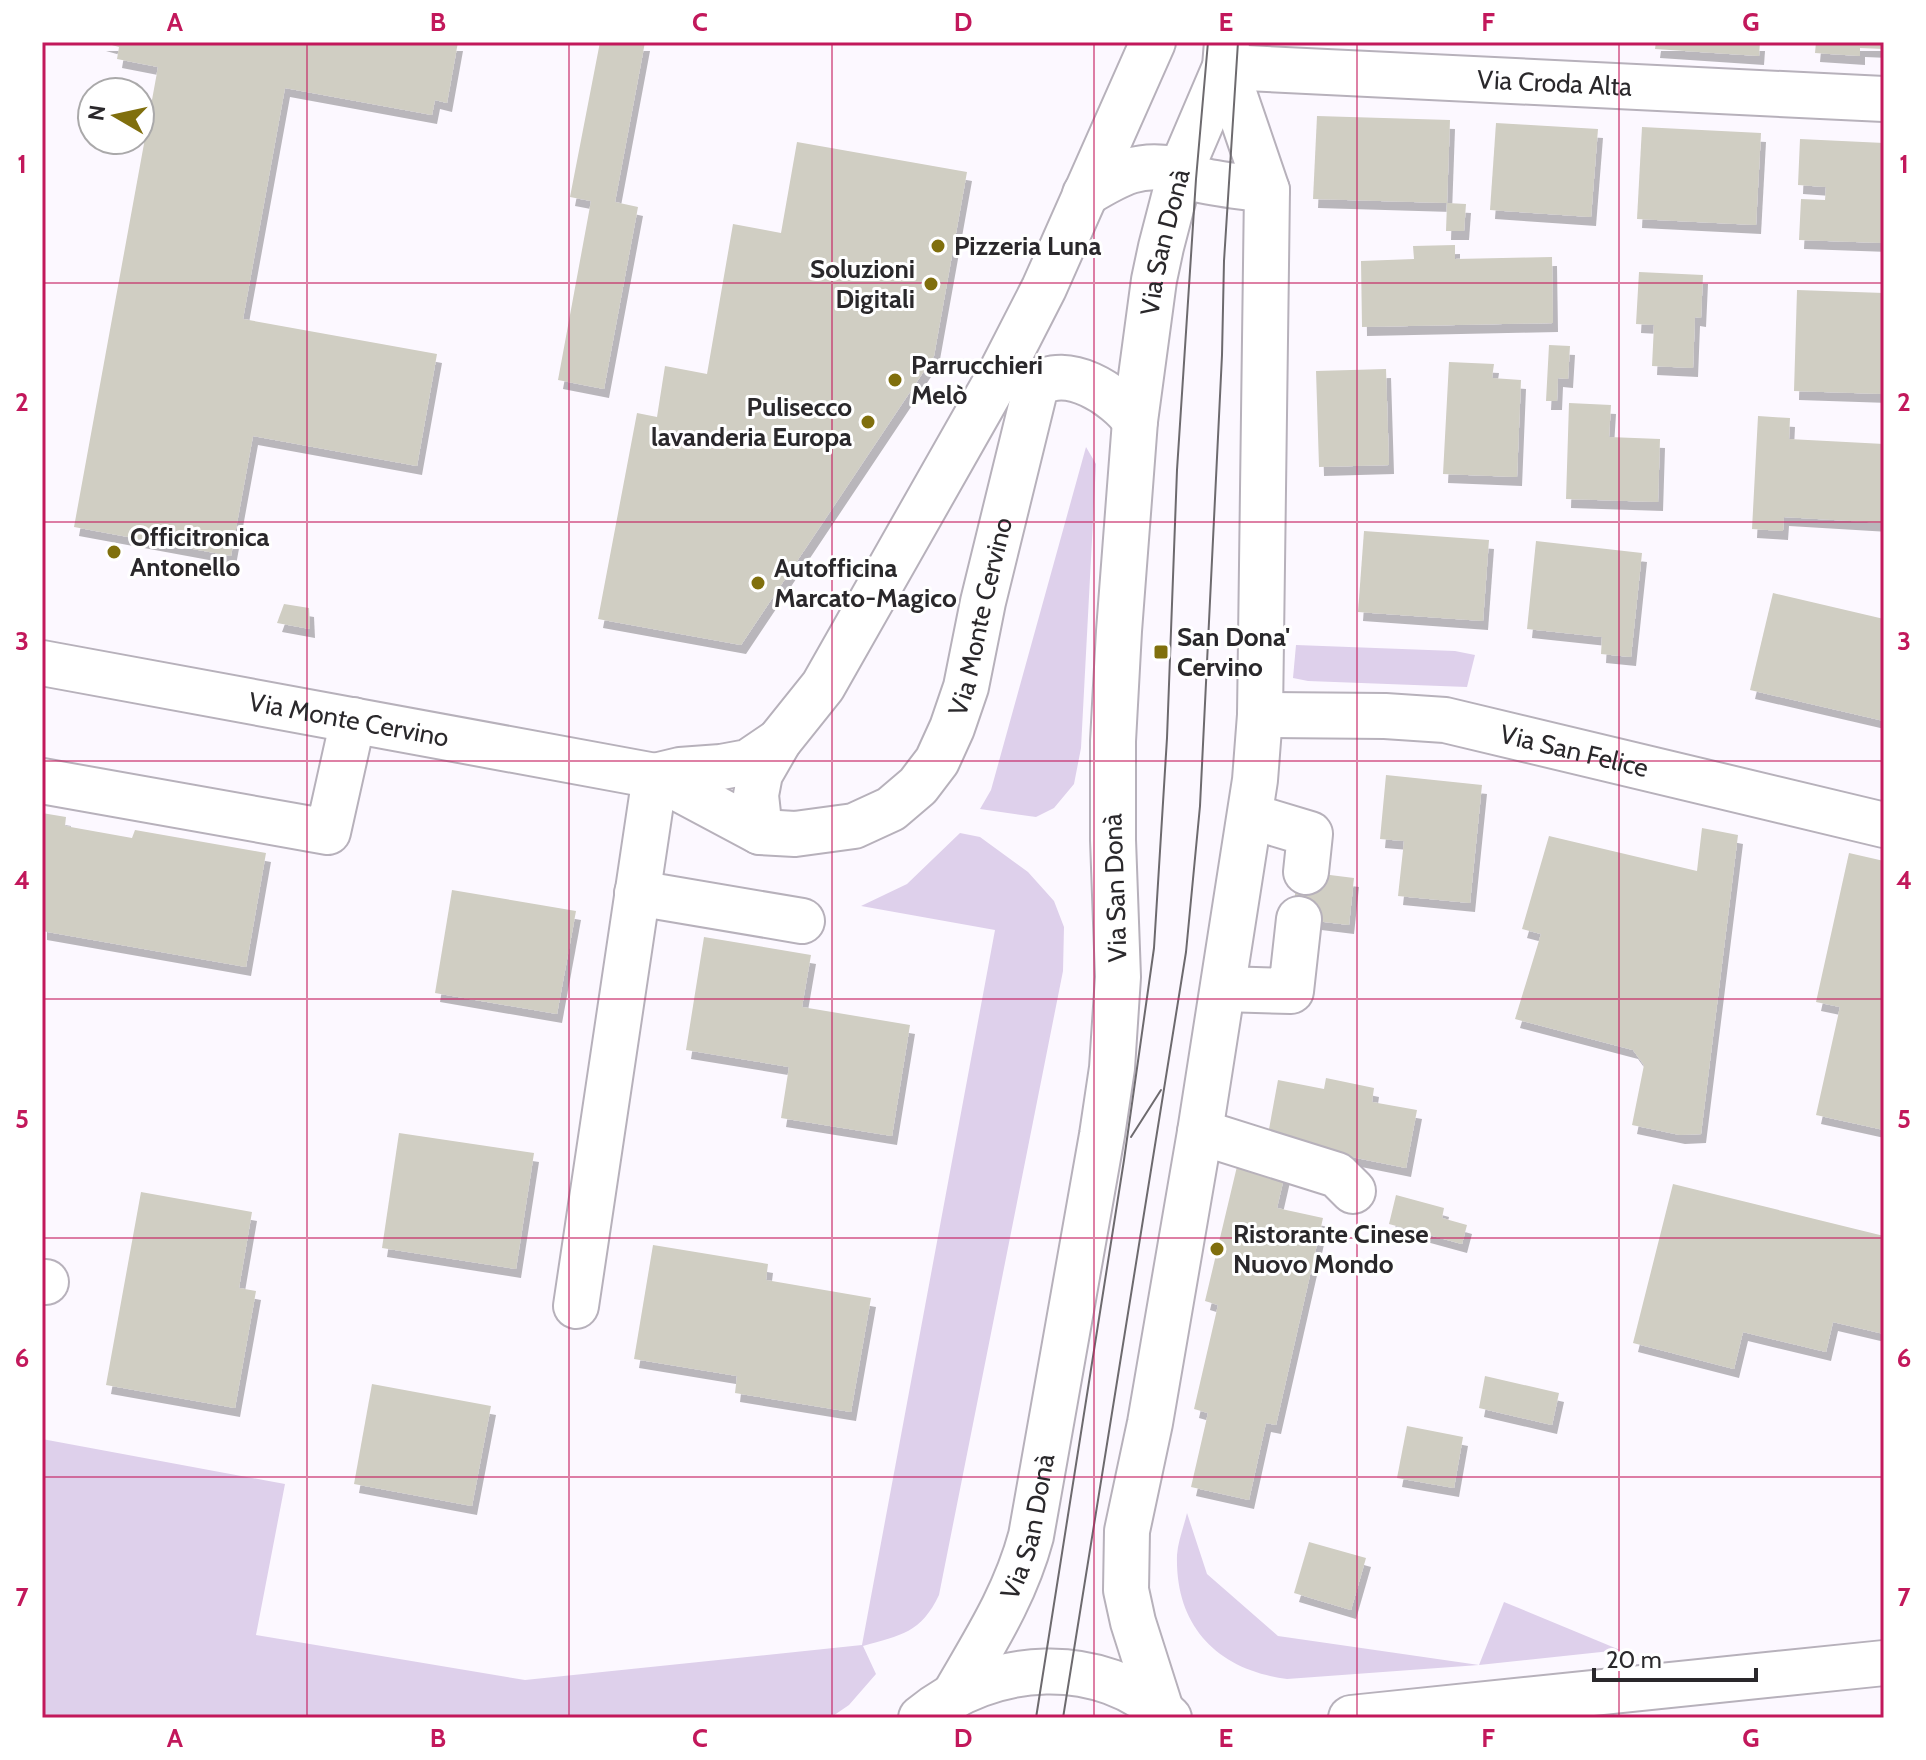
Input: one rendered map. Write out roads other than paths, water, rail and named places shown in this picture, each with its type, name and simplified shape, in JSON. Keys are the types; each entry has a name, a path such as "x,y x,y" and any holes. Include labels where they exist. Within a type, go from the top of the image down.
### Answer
{"street":[{"name":"Via Monte Cervino","path":"760,832 756,795 760,774 779,741 823,686 1000,374 1044,288 1153,42"},
{"name":"Via Croda Alta","path":"1226,54 1884,99"},
{"name":"Via San Donà","path":"937,1707 1006,1605 1023,1567 1031,1536 1110,1082 1118,977 1113,741 1135,421 1154,280 1181,170 1226,54"},
{"name":"Via San Donà","path":"1165,1714 1133,1622 1126,1590 1127,1531 1150,1423 1200,1132 1250,816 1260,715 1267,190 1226,54"},
{"path":"1085,194 1130,169 1145,167 1181,170 1196,179 1267,190"},
{"name":"Via Monte Cervino","path":"42,663 655,776 760,832 795,834 854,826 891,809 918,786 937,761 952,728 966,687 983,602 1036,386 1049,379 1060,379 1094,386 1115,398 1135,421"},
{"name":"Via San Felice","path":"1260,715 1445,720 1884,825"},
{"path":"42,781 328,832 353,720"},
{"name":"Via Monte Cervino","path":"655,776 748,762 779,741"},
{"path":"576,1306 655,776"},
{"path":"1250,816 1310,834 1306,872"},
{"path":"637,893 802,921"},
{"path":"1223,989 1291,991 1299,919"},
{"path":"1200,1132 1337,1175 1353,1191"},
{"path":"1351,1718 1884,1663"},
{"name":"Via San Donà","path":"937,1707 978,1683 1001,1676 1044,1670 1101,1679 1128,1690 1165,1714"}],"tram line":[{"path":"1036,1718 1124,1160 1154,948 1167,738 1177,470 1208,42"},
{"path":"1063,1718 1186,952 1200,806 1224,261 1238,42"},
{"path":"1131,1137 1161,1090"}],"place":[{"name":"Pizzeria Luna","path":"938,246"},
{"name":"Soluzioni Digitali","path":"931,284"},
{"name":"Parrucchieri Melò","path":"895,380"},
{"name":"Pulisecco lavanderia Europa","path":"868,422"},
{"name":"Officitronica Antonello","path":"114,552"},
{"name":"Autofficina Marcato-Magico","path":"758,583"},
{"name":"San Dona' Cervino","path":"1161,652"},
{"name":"Ristorante Cinese Nuovo Mondo","path":"1217,1249"}]}
